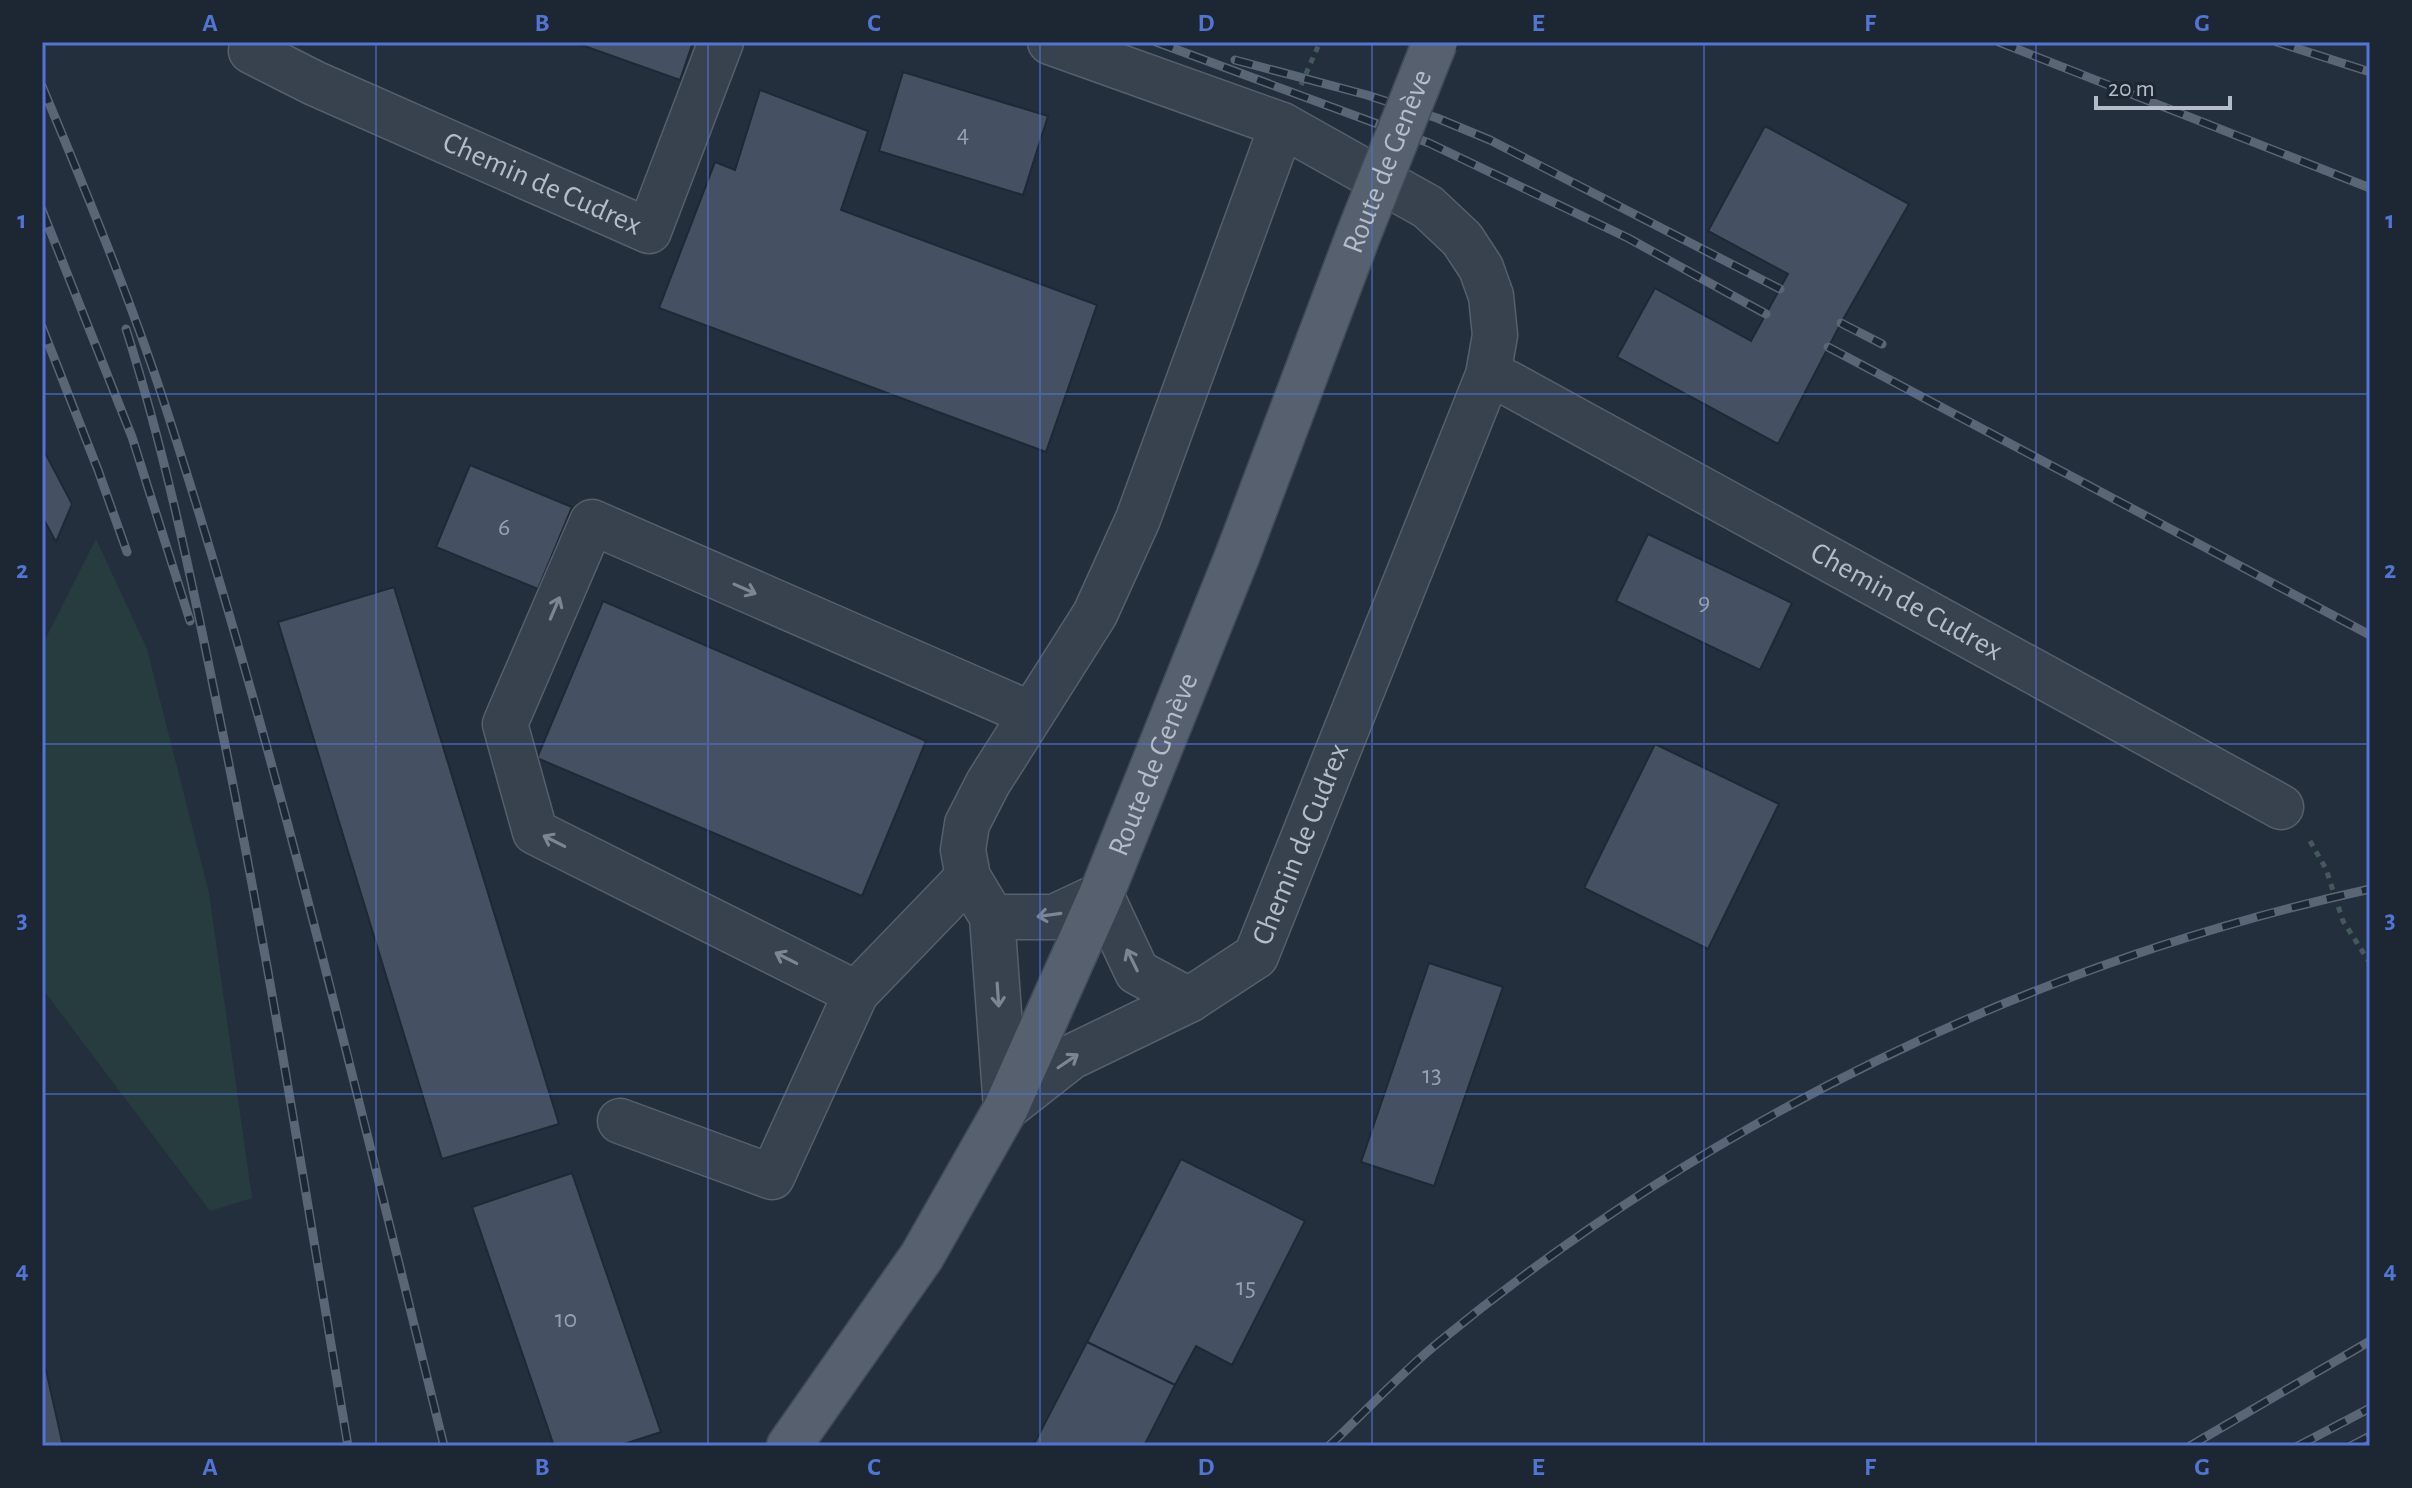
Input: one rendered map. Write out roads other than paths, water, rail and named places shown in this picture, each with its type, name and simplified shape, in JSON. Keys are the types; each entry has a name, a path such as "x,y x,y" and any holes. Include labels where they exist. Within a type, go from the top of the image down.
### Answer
{"main road":[{"name":"Route de Genève","path":"789,1446 922,1256 1006,1108 1101,895 1238,554 1435,42"}],"street":[{"name":"Chemin de Cudrex","path":"251,51 328,90 649,231 721,42"},
{"name":"Chemin de Cudrex","path":"1006,1108 1071,1057 1189,1000 1256,956 1488,375 1495,335 1491,296 1481,268 1462,239 1428,207 1282,125 1050,42"},
{"path":"1006,1108 992,917 968,877 963,850 967,824 988,783 1095,614 1138,519 1282,125"},
{"name":"Chemin de Cudrex","path":"1488,375 1508,383 2281,807"},
{"path":"856,993 535,832 505,724 592,522 1031,714"},
{"path":"620,1121 772,1177 856,993 968,877"},
{"path":"992,917 1054,917 1101,895 1137,972 1189,1000"}],"railway":[{"path":"1156,42 1429,143 1628,238 1766,314"},
{"path":"1999,42 2370,188"},
{"path":"2277,42 2370,72"},
{"path":"1235,60 1367,95 1437,118 1490,140 1780,289"},
{"path":"42,86 135,320 204,528 313,920 444,1446"},
{"path":"42,210 132,437 190,621"},
{"path":"1841,323 1882,344"},
{"path":"42,327 127,552"},
{"path":"126,329 178,521 237,806 287,1080 348,1446"},
{"path":"1828,347 2370,635"},
{"path":"1329,1446 1425,1354 1542,1262 1650,1188 1762,1121 1878,1060 1996,1007 2118,960 2243,921 2370,889"},
{"path":"2190,1446 2370,1341"},
{"path":"2298,1446 2370,1408"},
{"path":"2351,1446 2370,1436"}]}
